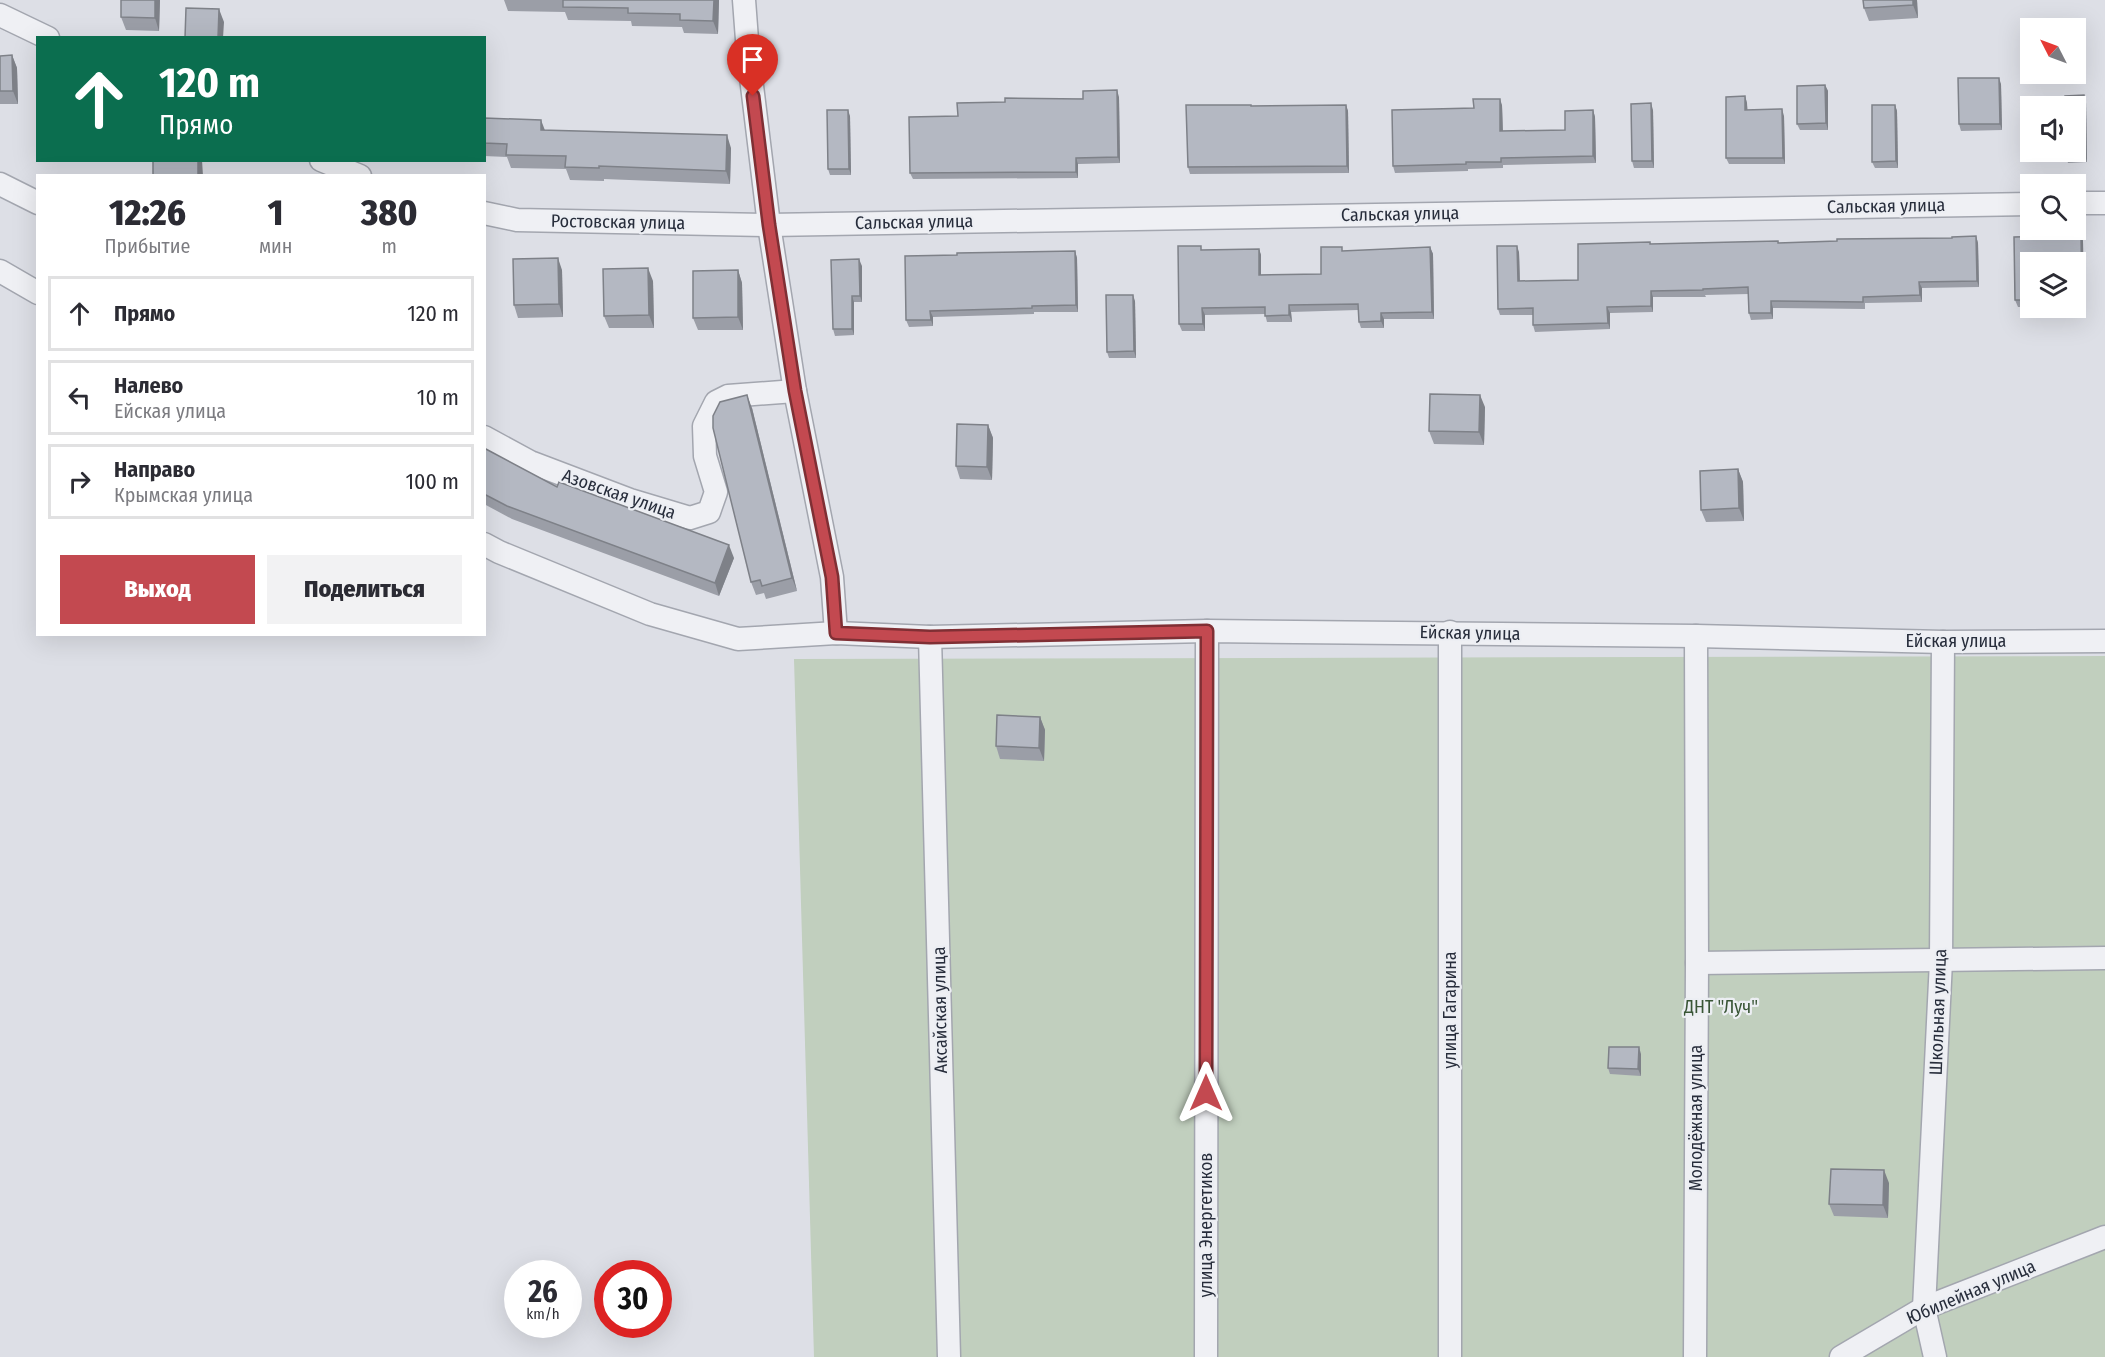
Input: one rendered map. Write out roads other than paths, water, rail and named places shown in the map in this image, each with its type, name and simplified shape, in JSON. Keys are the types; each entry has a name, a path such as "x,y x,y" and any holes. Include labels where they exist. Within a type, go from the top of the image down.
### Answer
{"street":[{"path":"744,0 761,225 832,577 836,633"},
{"path":"0,15 44,36"},
{"path":"326,162 355,174"},
{"path":"0,184 36,201"},
{"path":"2086,203 2105,203"},
{"name":"Сальская улица","path":"761,225 2020,204"},
{"name":"Ростовская улица","path":"486,213 517,220 761,225"},
{"path":"0,271 36,292"},
{"name":"Азовская улица","path":"486,438 531,462 630,500 690,518 710,512 716,492 705,456 704,426 716,402 728,396 795,391"},
{"name":"Ейская улица","path":"486,545 650,614 738,639 836,633 930,637 1207,631 1450,632 1943,642 2105,641"},
{"name":"улица Энергетиков","path":"1206,1357 1207,631"},
{"name":"улица Гагарина","path":"1450,632 1450,1357"},
{"name":"Молодёжная улица","path":"1695,1357 1696,636"},
{"name":"Аксайская улица","path":"930,637 949,1357"},
{"name":"Школьная улица","path":"1935,1357 1924,1308 1941,961 1943,642"},
{"path":"1697,963 2105,958"},
{"name":"Юбилейная улица","path":"1841,1357 1924,1308 2105,1237"}],"park label":[{"name":"ДНТ \"Луч\"","path":"1721,1007"}]}
